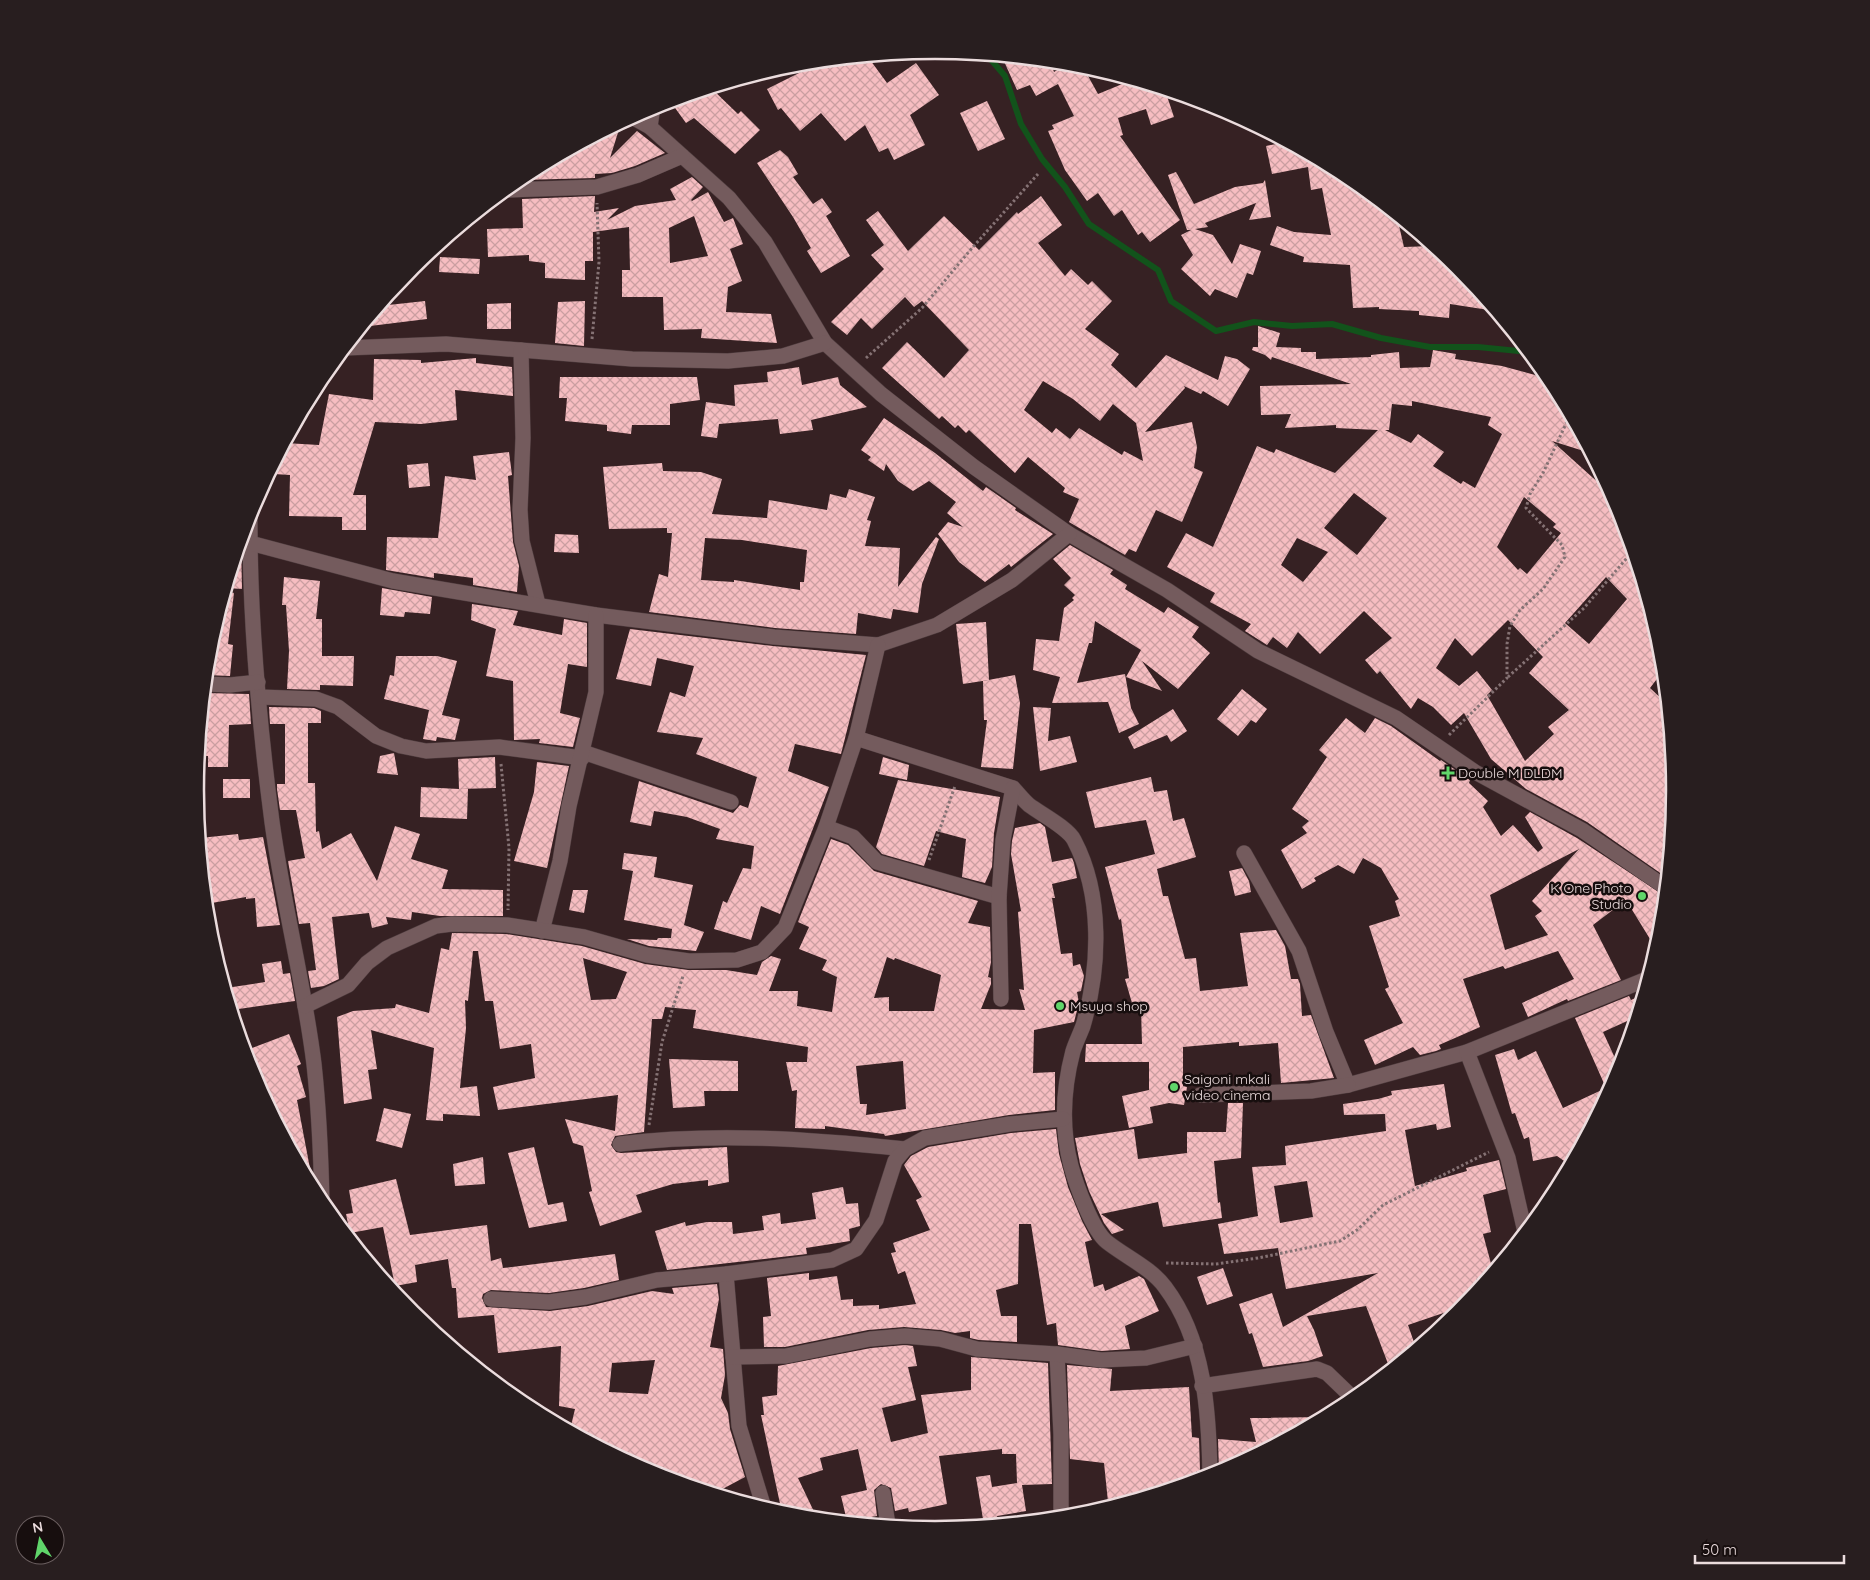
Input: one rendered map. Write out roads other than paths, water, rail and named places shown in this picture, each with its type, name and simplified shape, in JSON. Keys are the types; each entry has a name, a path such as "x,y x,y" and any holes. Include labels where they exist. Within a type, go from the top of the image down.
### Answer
{"street":[{"path":"650,127 652,116"},
{"path":"640,121 650,127 729,198 765,242 825,343 881,394 974,467 1069,534 1167,590 1258,651 1396,718 1475,772 1582,830 1660,884"},
{"path":"518,190 597,187 638,176 682,156"},
{"path":"353,348 446,344 590,356 728,361 783,356 825,343"},
{"path":"520,350 523,438 520,510 522,541 538,604"},
{"path":"250,543 393,581 596,615 774,637 878,645 937,625 1012,580 1069,534"},
{"path":"250,535 258,682 272,823 314,1064 321,1152 322,1188"},
{"path":"542,931 560,861 569,806 596,692 596,615"},
{"path":"305,1006 348,985 367,962 387,948 436,926 452,924 507,925 584,937 647,955 689,961 737,960 762,952 785,928 826,827 856,738 878,645"},
{"path":"212,684 258,682"},
{"path":"260,697 316,699 338,707 376,736 401,746 426,750 499,747 582,755 731,802"},
{"path":"856,738 1013,788 1027,803 1074,838 1096,912 1097,932 1083,1025 1074,1051 1063,1119 1071,1165 1085,1206 1105,1240 1138,1263 1164,1286 1177,1306 1194,1346 1209,1419 1210,1468"},
{"path":"1001,999 1002,962 999,897 1003,840 1013,788"},
{"path":"826,827 853,837 877,862 999,897"},
{"path":"1244,853 1299,951 1326,1032 1348,1085"},
{"path":"1200,1095 1311,1091 1348,1085 1396,1073 1467,1052 1640,982"},
{"path":"1467,1052 1503,1145 1522,1225"},
{"path":"491,1299 549,1302 586,1297 657,1280 726,1274 832,1260 856,1249 876,1220 895,1160 905,1149 925,1138 1010,1124 1063,1119"},
{"path":"620,1144 648,1140 717,1138 831,1141 905,1149"},
{"path":"726,1274 739,1426 761,1500"},
{"path":"733,1357 786,1356 870,1340 904,1336 940,1339 977,1349 1057,1354 1101,1360 1146,1358 1194,1346"},
{"path":"1057,1354 1061,1435 1061,1510"},
{"path":"1202,1386 1317,1370 1327,1373 1348,1393"},
{"path":"883,1493 887,1520"}],"waterway":[{"path":"992,61 1005,76 1021,124 1042,159 1065,187 1089,224 1158,270 1171,301 1216,331 1254,322 1292,326 1332,324 1381,338 1430,347 1478,347 1519,351"}],"place":[{"name":"Double M DLDM","path":"1448,773"},
{"name":"K One Photo Studio","path":"1642,896"},
{"name":"Msuya shop","path":"1060,1006"},
{"name":"Saigoni mkali video cinema","path":"1174,1087"}]}
